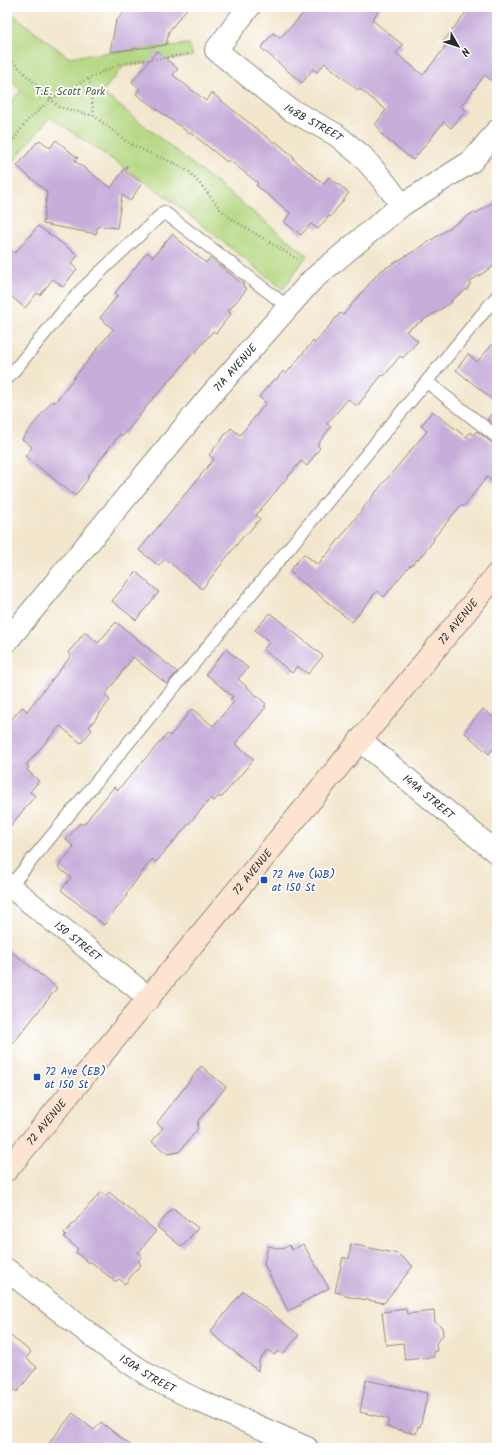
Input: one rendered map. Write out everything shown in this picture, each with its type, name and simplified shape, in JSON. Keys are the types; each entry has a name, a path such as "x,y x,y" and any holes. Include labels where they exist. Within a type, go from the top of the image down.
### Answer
{"main road":[{"name":"72 AVENUE","path":"7,1170 497,574"}],"street":[{"name":"148B STREET","path":"248,7 216,50 290,109 335,134 346,143 367,162 402,204"},
{"name":"71A AVENUE","path":"7,641 210,396 312,280 402,204 472,161 497,131"},
{"name":"149A STREET","path":"360,740 497,852"},
{"name":"150 STREET","path":"8,886 149,998"},
{"name":"150A STREET","path":"7,1270 109,1349 154,1379 197,1400 307,1448"}],"lane":[{"path":"7,379 80,290 164,212 288,307"},
{"path":"8,886 497,296"},
{"path":"427,382 497,437"}],"path":[{"path":"7,149 27,121 51,99 89,78 120,64 189,54"},
{"path":"7,56 59,107 94,116 126,141 138,148 179,165 197,180 221,210 233,220 297,259"},
{"path":"89,78 94,116"}],"green space":[{"name":"T.E. Scott Park","path":"7,10 68,57 189,44 193,56 124,66 102,92 307,255 283,289 160,192 50,117 7,169 7,108 21,90 7,79"}],"building":[{"path":"129,7 188,7 169,31 166,45 110,52 116,21"},
{"path":"310,7 381,7 372,20 403,45 396,53 423,75 446,46 442,43 470,7 497,7 497,85 485,75 461,106 466,111 451,128 444,122 413,160 379,132 381,130 375,125 386,110 360,89 359,91 325,63 317,72 313,69 302,83 261,48 273,33 280,38"},
{"path":"157,51 178,69 173,75 206,101 212,93 274,143 275,141 294,157 293,159 324,184 329,177 349,193 330,217 329,216 318,229 311,224 301,235 284,222 290,213 256,185 258,183 229,160 227,162 190,132 189,133 136,94 140,89 132,82"},
{"path":"40,140 50,148 56,140 78,158 75,161 111,188 127,165 126,172 142,183 130,201 122,195 117,228 98,226 96,234 43,224 47,192 17,166"},
{"path":"497,200 497,264 469,282 471,284 468,286 469,288 451,300 452,302 406,331 418,341 403,358 400,356 384,376 382,375 357,406 348,399 327,424 331,427 317,445 320,448 307,466 301,461 256,515 260,519 246,535 245,534 202,589 165,559 159,566 139,550 214,459 209,455 224,436 231,428 240,435 266,403 259,397 274,379 276,380 283,371 286,374 313,341 315,343 340,313 343,315 379,272 474,212 475,214"},
{"path":"38,226 78,255 71,264 77,269 63,287 53,279 40,295 37,293 25,308 7,293 7,247 15,253"},
{"path":"172,234 206,263 210,258 247,289 228,311 231,314 216,333 213,331 194,354 193,353 154,397 123,436 120,434 93,469 87,478 88,479 75,496 25,456 32,447 22,439 52,401 54,403 113,329 100,318 118,295 115,293 147,252 153,257"},
{"path":"497,339 497,403 456,370 468,354 477,362"},
{"path":"497,408 497,427 487,419"},
{"path":"432,411 466,437 470,432 473,435 477,431 492,443 497,444 497,485 487,477 463,507 461,505 418,560 417,559 411,566 410,565 384,597 377,591 352,622 289,571 304,554 318,565 375,493 427,431 421,426"},
{"path":"136,572 159,592 136,620 112,601"},
{"path":"270,613 323,656 308,674 297,666 292,673 263,649 270,642 255,630"},
{"path":"116,622 177,672 167,684 133,657 105,695 110,700 89,727 92,730 81,743 60,726 26,765 29,767 27,770 39,781 30,792 35,796 7,830 7,725 22,707 27,711 71,656 68,653 85,632 98,643"},
{"path":"226,649 248,668 238,679 266,704 264,706 266,707 235,744 254,759 221,798 219,796 214,801 211,798 156,862 152,859 104,925 61,890 71,878 58,867 74,847 66,840 80,823 83,825 114,787 118,790 167,734 170,736 192,709 213,726 234,702 230,699 233,697 206,674"},
{"path":"483,709 497,720 497,744 489,754 464,732"},
{"path":"7,948 57,988 7,1051"},
{"path":"201,1066 226,1087 198,1121 197,1130 179,1152 168,1154 152,1142 163,1128 157,1123"},
{"path":"101,1192 106,1196 109,1192 156,1231 138,1253 142,1256 138,1261 141,1264 125,1284 119,1279 116,1281 113,1280 90,1261 89,1263 76,1252 78,1249 64,1237 66,1236 64,1234"},
{"path":"173,1208 198,1228 182,1247 157,1227"},
{"path":"303,1244 329,1288 288,1311 264,1264 268,1246 283,1249 289,1245 292,1250"},
{"path":"351,1244 398,1254 413,1266 384,1303 345,1296 345,1294 335,1292 343,1257 349,1259"},
{"path":"243,1291 299,1335 283,1354 278,1351 274,1355 268,1350 259,1360 258,1371 210,1332"},
{"path":"406,1309 407,1314 434,1311 435,1322 442,1327 443,1335 436,1343 437,1351 434,1351 434,1357 405,1360 403,1343 386,1345 382,1312"},
{"path":"7,1333 31,1352 26,1358 37,1367 17,1392 7,1384"},
{"path":"366,1380 428,1393 420,1427 418,1426 416,1434 387,1427 389,1419 360,1412"},
{"path":"73,1413 94,1430 101,1422 134,1448 45,1448"}],"place":[{"name":"72 Ave (WB) at 150 St","path":"264,880"},
{"name":"72 Ave (EB) at 150 St","path":"37,1077"}]}
